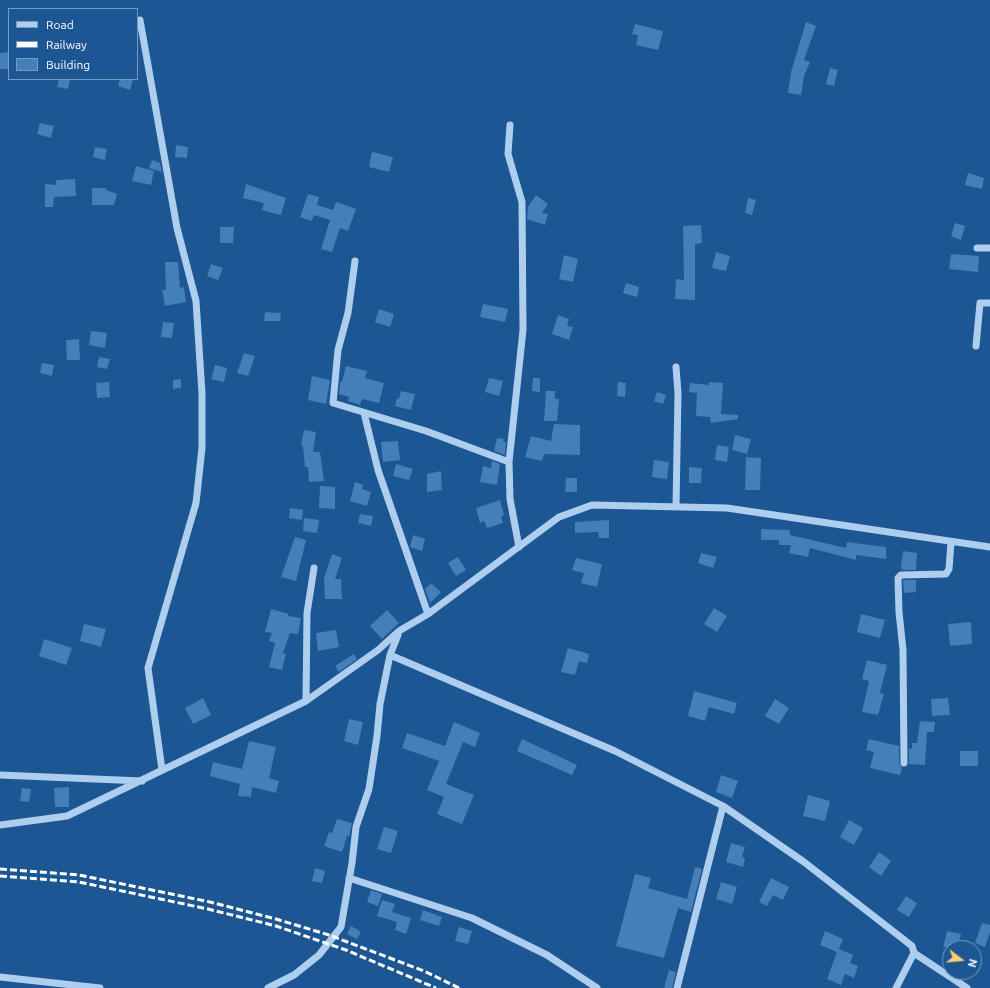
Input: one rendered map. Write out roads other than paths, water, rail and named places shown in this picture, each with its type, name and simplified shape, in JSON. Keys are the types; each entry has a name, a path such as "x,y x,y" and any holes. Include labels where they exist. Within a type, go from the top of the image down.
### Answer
{"street":[{"path":"140,20 177,228 196,302 202,393 202,448 196,503 148,668 162,770"},
{"path":"510,125 508,154 522,202 523,330 509,462 510,499 519,547"},
{"path":"977,248 990,248"},
{"path":"355,261 348,313 338,350 333,403 426,431 509,462"},
{"path":"976,346 980,303 990,303"},
{"path":"676,367 678,393 676,507"},
{"path":"364,413 378,470 428,614"},
{"path":"0,825 67,816 142,781 306,700 378,650 399,631 428,614 559,517 592,505 727,508 990,548"},
{"path":"904,763 903,650 899,612 898,578 901,575 946,574 949,569 951,542"},
{"path":"306,700 307,613 314,568"},
{"path":"268,988 294,975 320,955 341,927 356,827 369,789 380,704 390,655 399,631"},
{"path":"390,655 615,751 723,806 804,862 912,946 914,952 967,988"},
{"path":"0,775 142,781"},
{"path":"678,988 723,806"},
{"path":"349,878 472,918 547,955 597,988"},
{"path":"896,988 914,952"},
{"path":"0,977 100,988"}],"railway":[{"path":"0,869 79,875 210,902 276,919 329,935 424,971 459,988"},
{"path":"0,876 79,882 208,909 276,926 346,950 436,988"}]}
